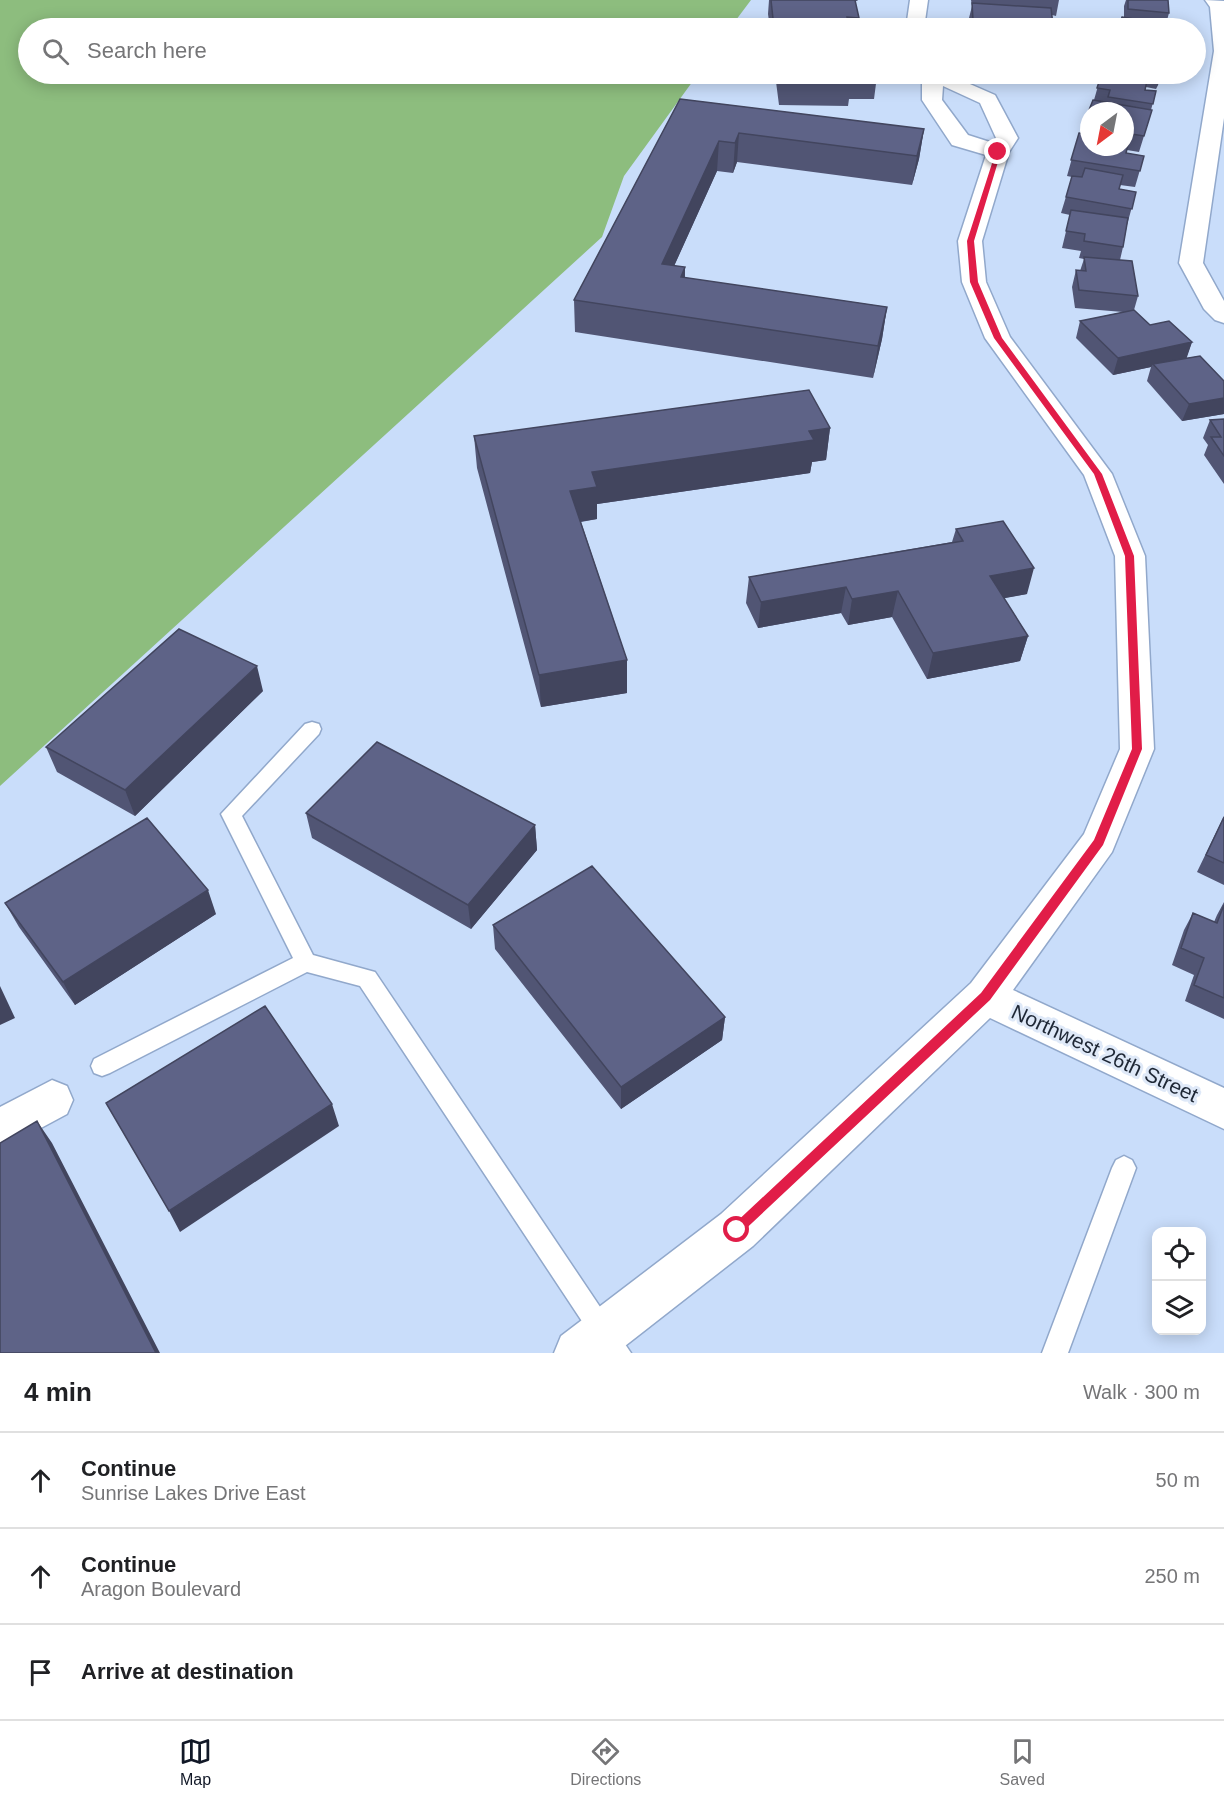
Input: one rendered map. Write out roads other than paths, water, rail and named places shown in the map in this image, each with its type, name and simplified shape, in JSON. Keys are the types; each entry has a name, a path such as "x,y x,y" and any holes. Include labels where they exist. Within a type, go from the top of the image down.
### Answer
{"street":[{"path":"916,18 919,0"},
{"path":"1214,0 1218,8 1224,51 1219,118 1191,263 1213,304 1224,315"},
{"path":"933,84 932,100 960,140 998,152"},
{"path":"600,1347 737,1230 985,996 1099,842 1137,749 1130,556 1098,474 998,338 974,282 970,241 998,152 1007,138 979,109 945,84"},
{"path":"939,112 979,109"},
{"name":"Northwest 26th Street","path":"985,996 1224,1109"},
{"path":"0,1130 52,1100"}],"lane":[{"path":"306,962 231,814 312,729"},
{"path":"102,1065 306,962 367,979 600,1347"},
{"path":"1055,1353 1124,1168"}]}
